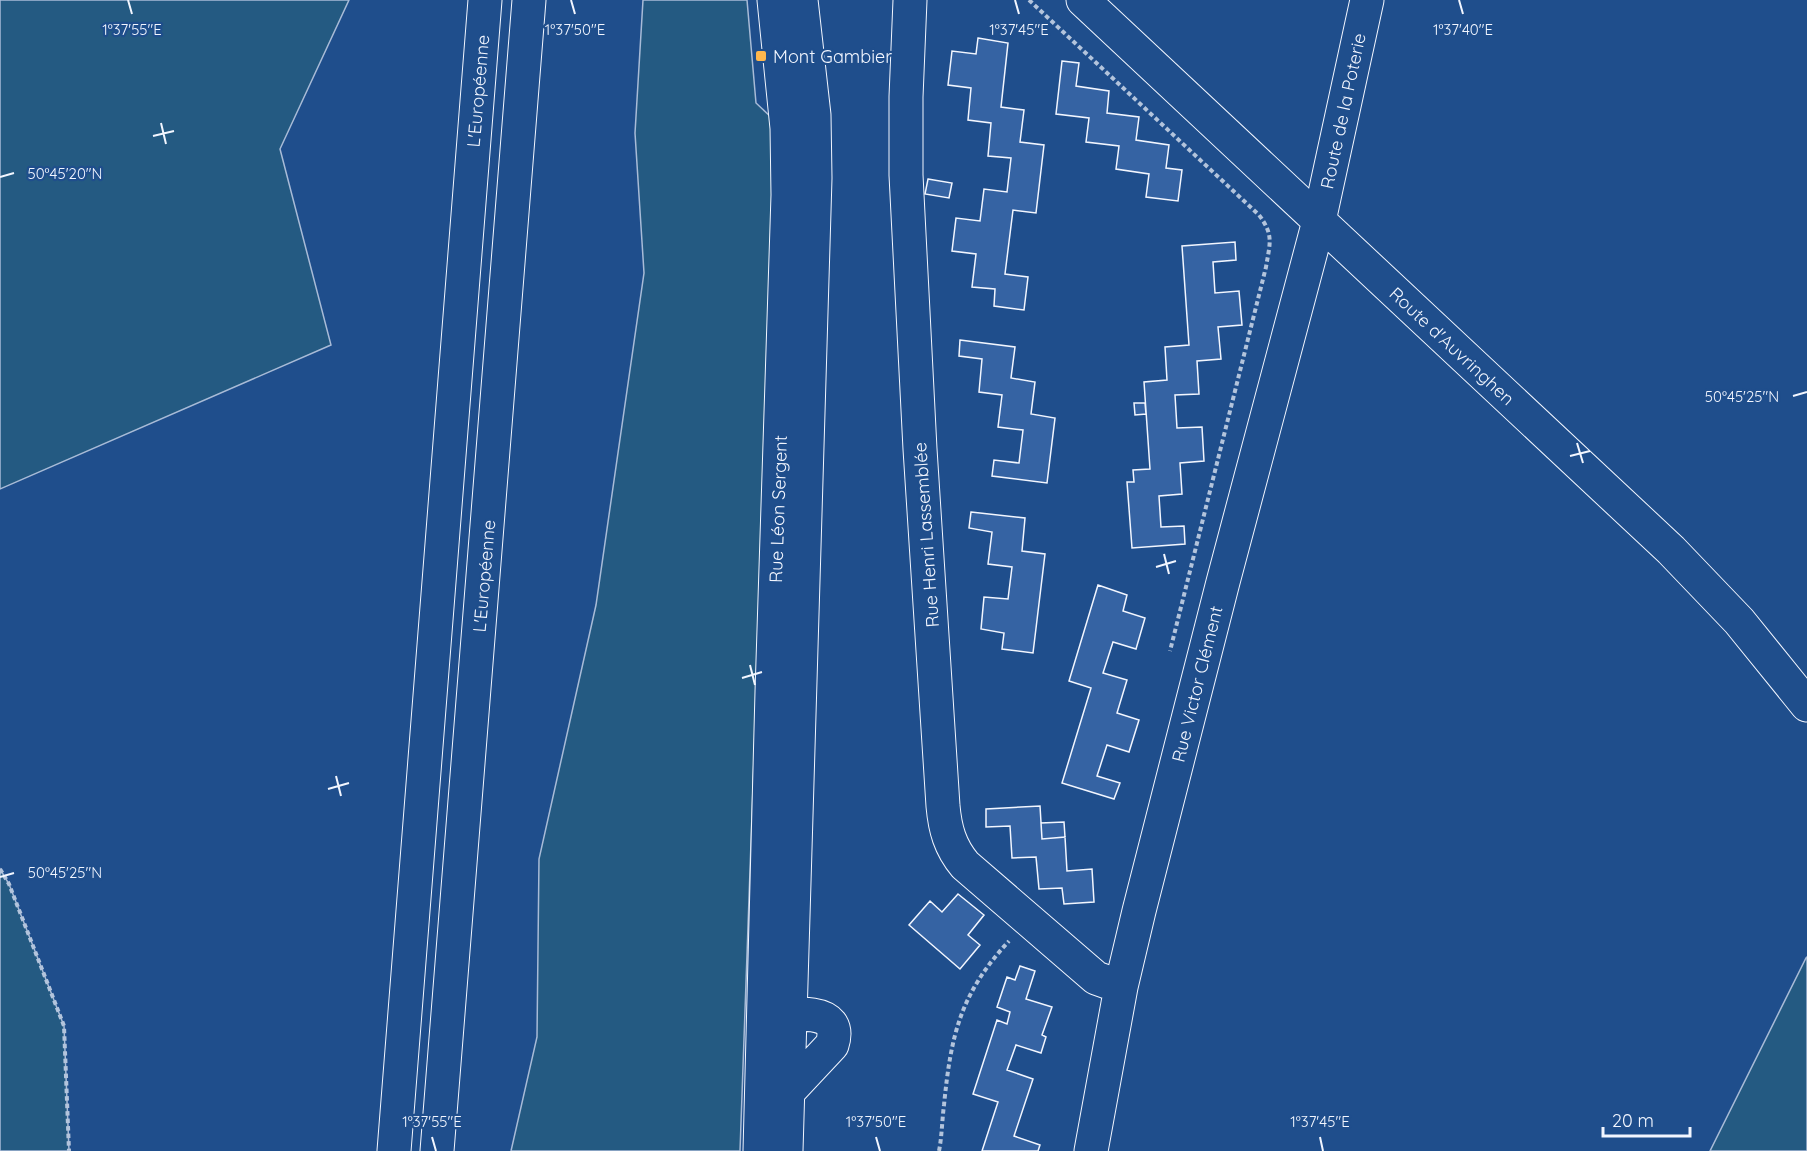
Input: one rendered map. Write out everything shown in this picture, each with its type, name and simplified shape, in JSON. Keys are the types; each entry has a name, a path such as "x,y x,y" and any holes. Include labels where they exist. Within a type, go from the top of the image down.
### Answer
{"main road":[{"name":"L'Européenne","path":"394,1151 485,0"},
{"name":"L'Européenne","path":"436,1151 529,0"},
{"name":"Rue Léon Sergent","path":"774,0 787,128 788,204 772,692 777,1017 788,1092 786,1151"},
{"name":"Rue Léon Sergent","path":"760,1151 777,1017 815,178 814,115 801,0"},
{"name":"Rue Henri Lassemblée","path":"910,0 906,175 920,449 944,821 951,845 965,865 1096,978 1121,987"},
{"name":"Route d'Auvringhen","path":"1083,0 1671,550 1747,630 1807,705"},
{"name":"Route de la Poterie","path":"1318,221 1338,140 1366,0"},
{"name":"Rue Victor Clément","path":"1091,1151 1121,987 1217,605 1318,221"},
{"path":"777,1017 814,1015 826,1019 833,1026 835,1035 832,1045 788,1092"}],"path":[{"path":"1029,0 1259,215 1268,227 1270,243 1266,267 1168,660"},
{"path":"0,869 9,884 64,1026 69,1151"},
{"path":"939,1151 949,1061 964,1005 982,972 1028,920"}],"shaded area":[{"path":"0,0 349,0 280,149 331,345 0,489"},
{"path":"643,0 747,0 756,103 772,118 773,225 740,1151 511,1151 537,1037 539,859 596,605 644,273 635,133"},
{"path":"0,869 9,884 64,1026 69,1151 0,1151"},
{"path":"1806,958 1807,1151 1710,1151"}],"building":[{"path":"978,38 1008,43 1001,107 1024,110 1020,142 1044,145 1036,213 1013,210 1005,274 1028,277 1024,310 994,306 995,289 972,287 976,254 952,251 956,218 980,221 984,189 1007,192 1011,158 988,156 991,123 968,120 971,88 948,85 952,51 976,54"},
{"path":"1062,61 1079,63 1076,86 1109,91 1107,113 1139,117 1136,140 1169,145 1166,168 1182,170 1178,201 1146,197 1149,174 1116,169 1119,146 1086,142 1089,118 1056,114"},
{"path":"928,179 952,183 949,198 925,194"},
{"path":"1235,242 1236,260 1213,262 1215,293 1239,291 1242,325 1218,327 1221,359 1197,361 1199,394 1175,395 1177,428 1202,427 1204,461 1180,463 1182,494 1159,496 1161,527 1184,526 1185,544 1132,548 1127,482 1134,482 1133,470 1150,469 1144,382 1167,380 1165,347 1189,345 1182,246"},
{"path":"960,340 1015,347 1011,378 1035,382 1031,414 1055,418 1047,483 992,476 994,460 1019,463 1023,430 998,427 1002,395 979,392 982,359 959,356"},
{"path":"1134,403 1145,403 1146,414 1135,415"},
{"path":"971,512 1025,518 1022,551 1045,554 1033,653 1002,649 1004,633 981,629 984,597 1008,599 1012,567 988,564 992,532 969,528"},
{"path":"1098,585 1127,595 1123,611 1145,618 1136,649 1113,642 1103,673 1127,680 1117,713 1139,720 1129,752 1107,745 1097,776 1120,783 1114,799 1062,783 1091,688 1069,681"},
{"path":"1040,806 1042,839 1065,837 1067,871 1092,869 1094,902 1064,904 1062,888 1039,889 1036,857 1012,858 1010,826 986,827 986,809"},
{"path":"1064,822 1065,837 1042,839 1041,823"},
{"path":"958,894 984,915 968,935 980,945 960,969 909,925 930,901 942,912"},
{"path":"1020,966 1035,971 1026,999 1052,1007 1042,1035 1046,1037 1041,1053 1016,1045 1007,1070 1033,1079 1014,1136 1040,1145 1038,1151 982,1151 998,1102 973,1094 997,1020 1007,1024 1010,1012 997,1007 1007,977 1015,980"}],"place":[{"name":"Mont Gambier","path":"761,56"}]}
